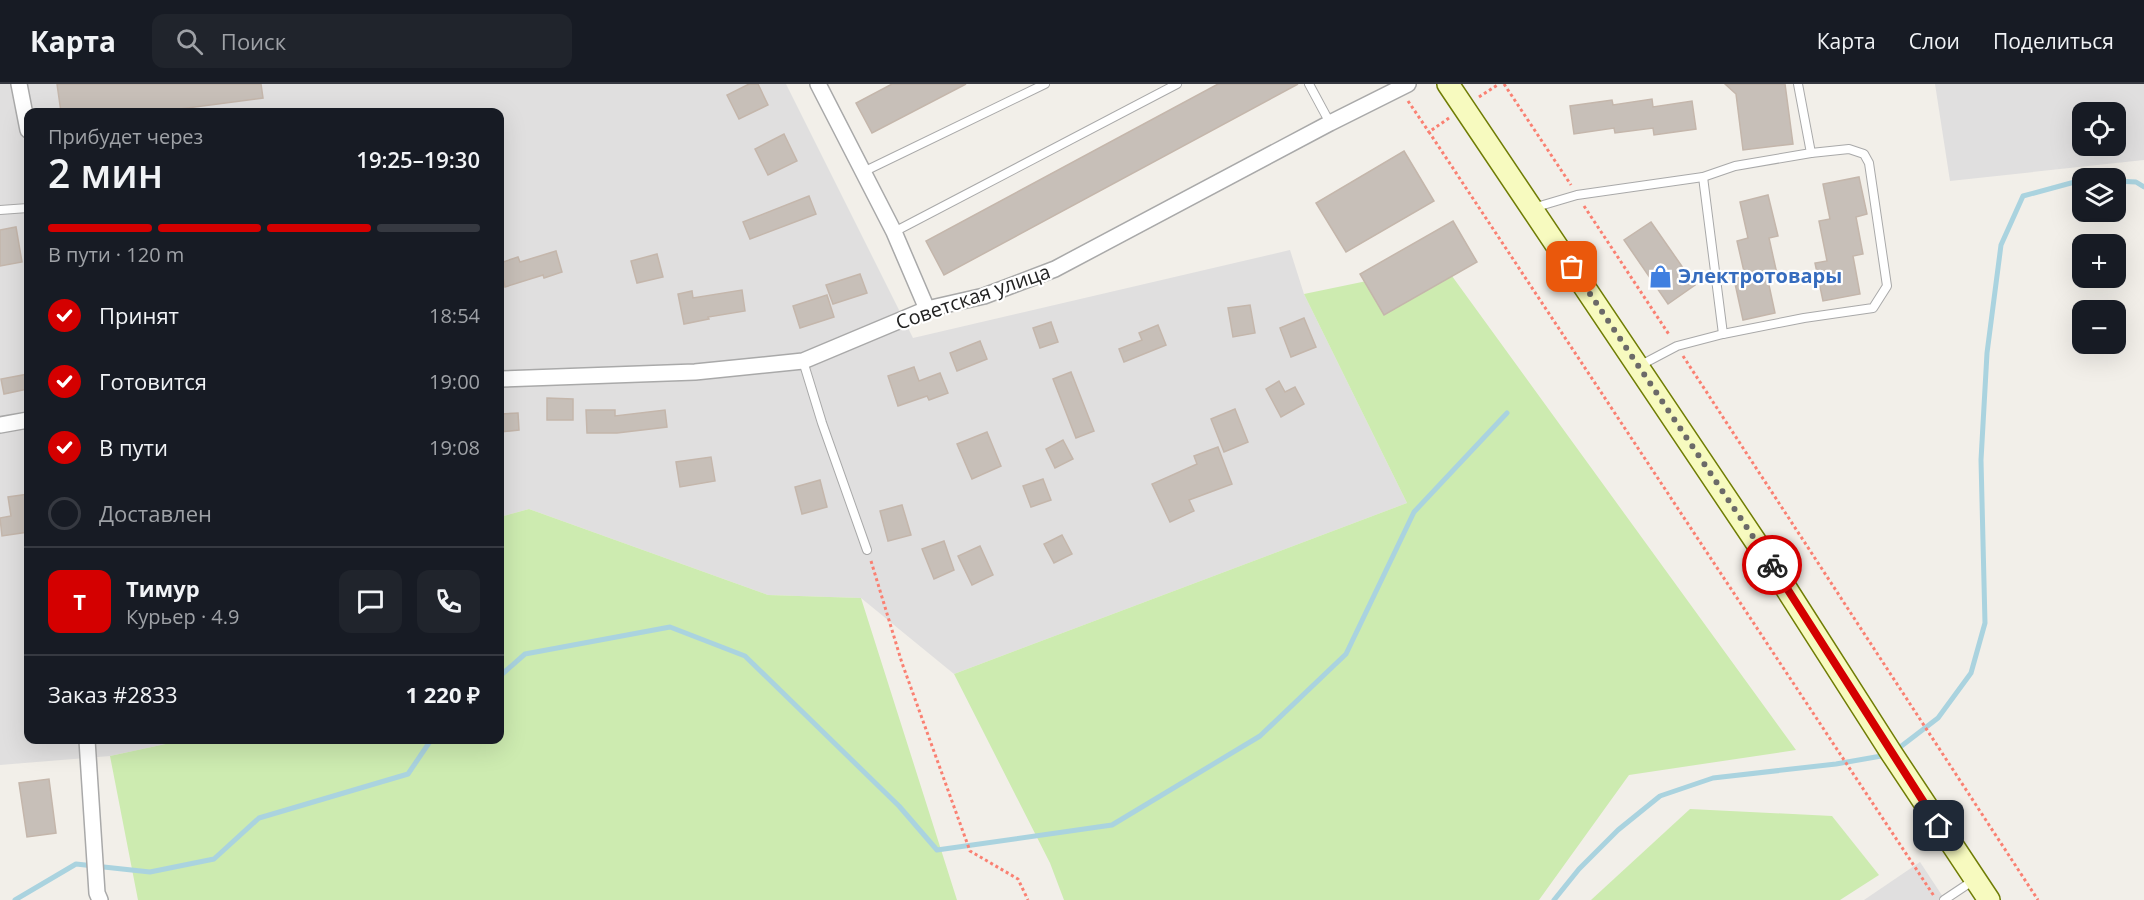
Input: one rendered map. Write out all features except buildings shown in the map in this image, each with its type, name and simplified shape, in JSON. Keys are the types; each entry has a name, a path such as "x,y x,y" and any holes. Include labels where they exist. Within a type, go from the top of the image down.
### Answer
{"street":[{"path":"19,84 24,110"},
{"path":"818,84 894,232 927,309"},
{"path":"1448,84 1768,560 1989,900"},
{"name":"Советская улица","path":"504,379 695,372 803,361 927,309 984,296 1055,269 1404,86"},
{"path":"0,425 24,421"},
{"path":"87,744 99,897"}],"lane":[{"path":"863,172 1045,84"},
{"path":"894,232 1177,84"},
{"path":"1309,84 1330,123"},
{"path":"1798,84 1811,153"},
{"path":"1532,208 1577,195 1703,177 1736,166 1811,153 1849,149 1864,154 1869,163 1887,286 1873,308 1804,318 1723,334 1677,346 1638,366"},
{"path":"1703,177 1723,334"},
{"path":"0,210 24,208"},
{"path":"803,361 822,423 867,550"},
{"path":"1944,900 1975,879"}],"path":[{"path":"1429,132 1499,84"},
{"path":"1504,84 2038,900"},
{"path":"1404,86 1429,132 1937,900"},
{"path":"867,550 902,663 970,851 1018,879 1028,900"}],"shaded area":[{"path":"0,84 786,84 913,338 1290,250 1304,294 1407,503 954,674 861,598 768,595 529,509 504,516 504,108 24,108 24,744 166,744 110,756 0,765"},
{"path":"1935,84 2144,84 2144,160 1950,181"},
{"path":"1920,862 1945,900 1864,900"}],"green space":[{"path":"1444,265 1796,750 1629,775 1539,900 1064,900 1050,863 954,674 1407,503 1304,294"},
{"path":"529,509 768,595 861,598 957,900 138,900 110,756 166,744 504,744 504,516"},
{"path":"1690,809 1832,816 1879,875 1840,900 1591,900"}],"waterway":[{"path":"2126,182 2136,182 2144,187"},
{"path":"1895,751 1938,718 1971,673 1985,623 1981,460 1987,353 2001,245 2023,196 2072,183"},
{"path":"504,672 525,654 670,627 745,656 899,806 937,850 1112,825 1260,736 1346,654 1414,512 1507,413"},
{"path":"15,900 76,864 150,872 214,859 259,818 408,774 428,744"},
{"path":"1554,900 1579,869 1618,830 1660,796 1713,778 1836,764 1887,755"}],"way so far":[{"path":"1572,267 1772,565"}],"place":[{"name":"Электротовары","path":"1660,276"}],"route":[{"path":"1772,565 1939,826"}]}
